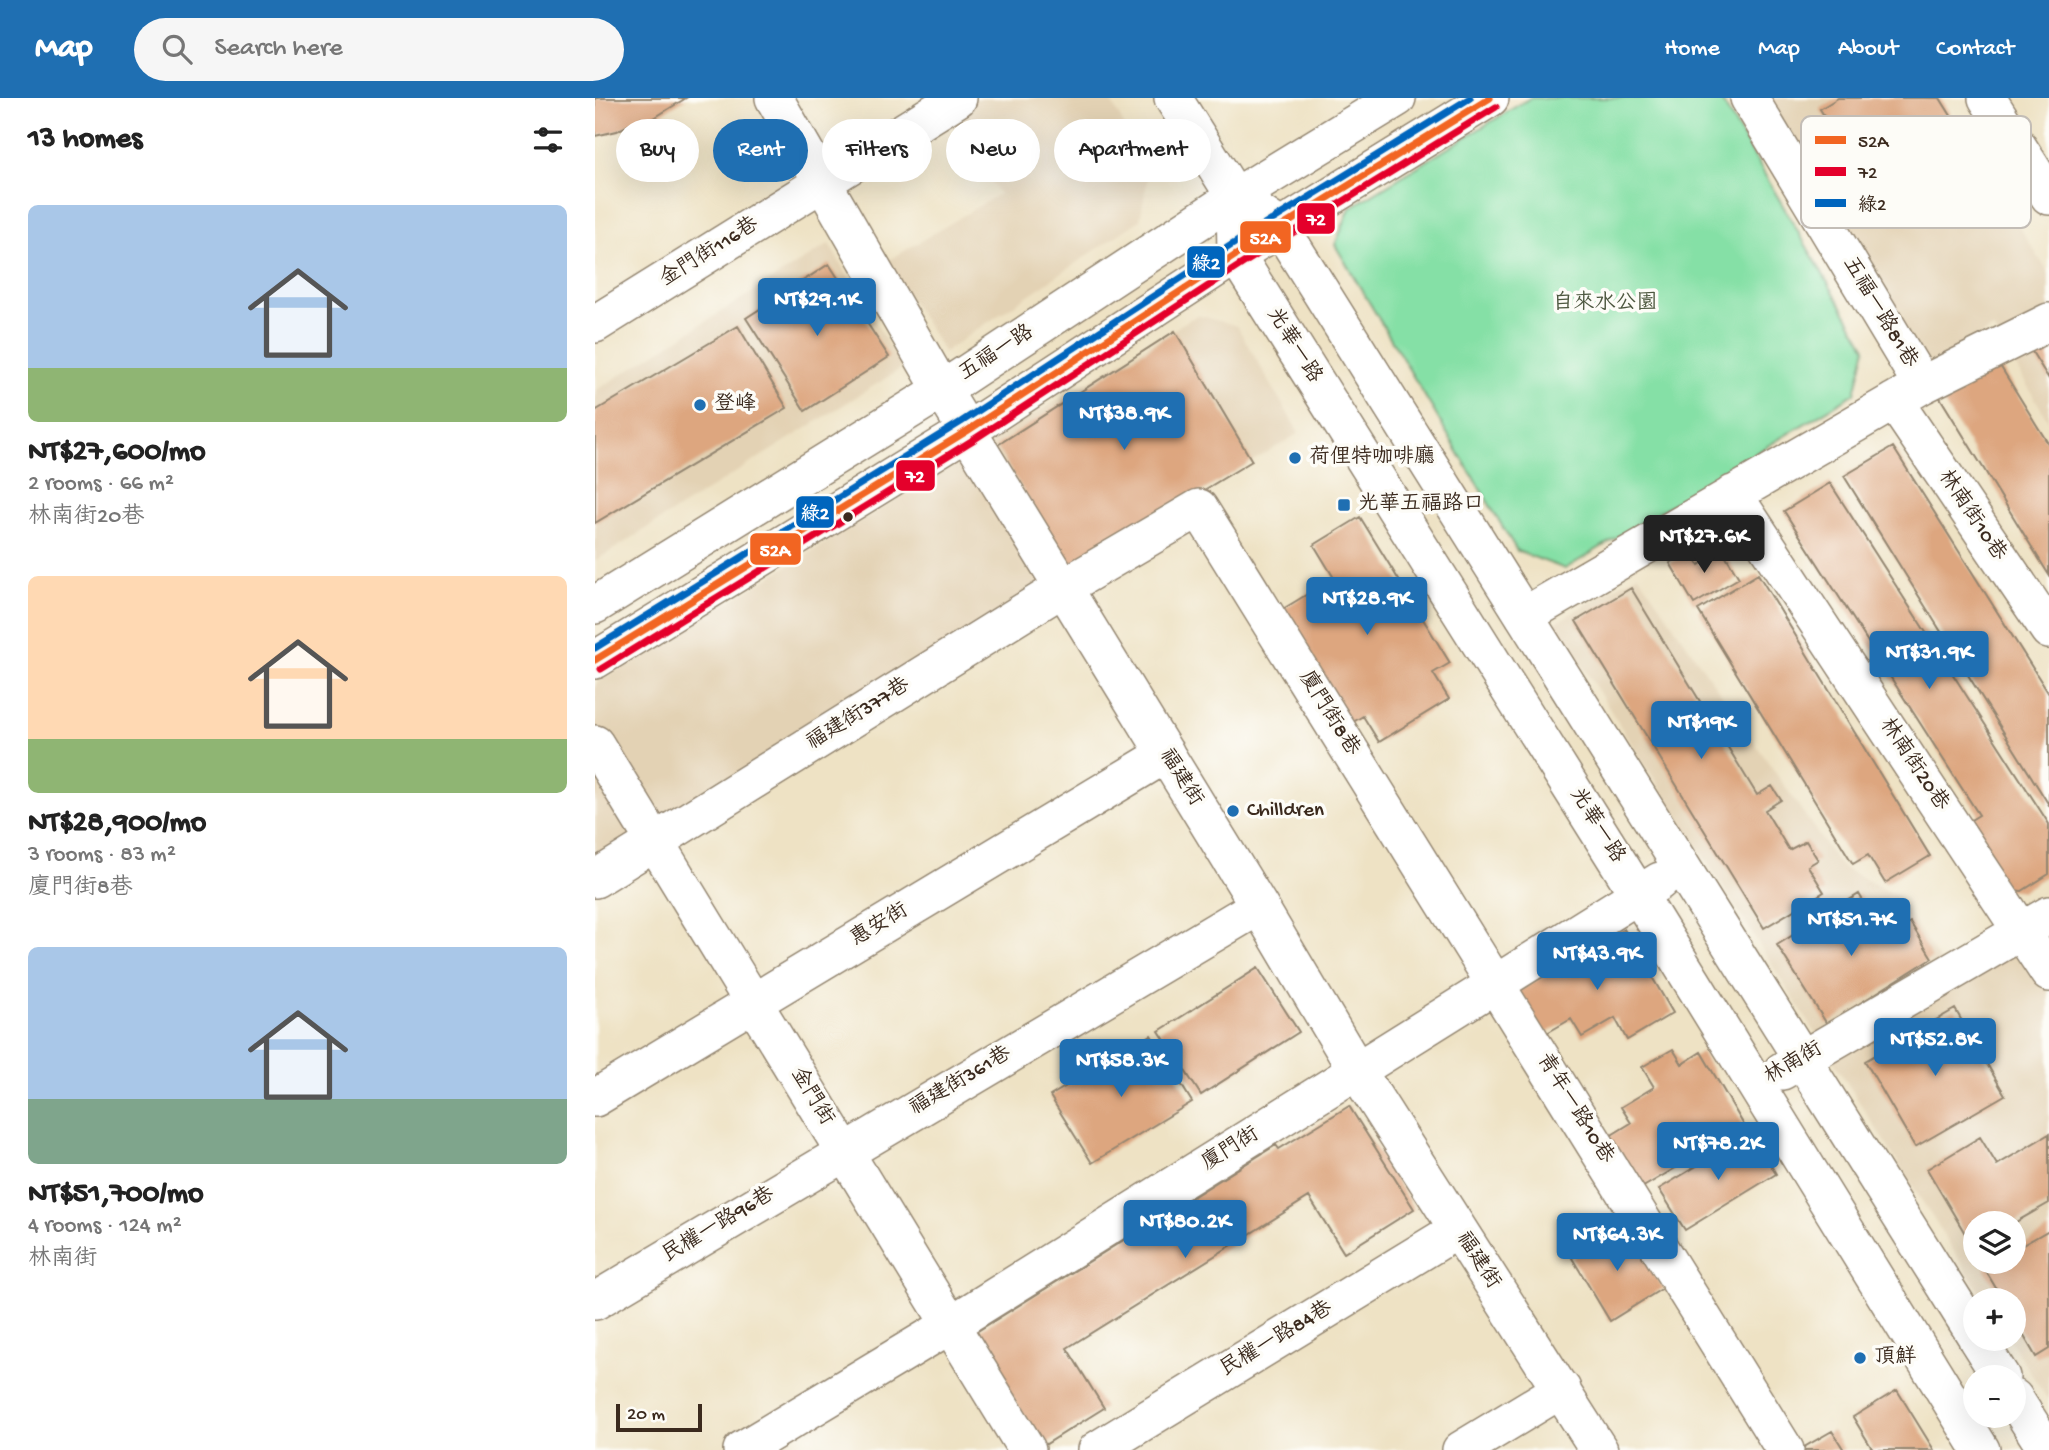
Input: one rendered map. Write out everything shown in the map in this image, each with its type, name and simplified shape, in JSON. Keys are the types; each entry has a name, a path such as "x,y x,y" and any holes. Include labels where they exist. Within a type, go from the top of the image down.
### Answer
{"street":[{"name":"福建街","path":"774,98 942,390 1259,906 1357,1071 1599,1450"},
{"name":"金門街116巷","path":"595,324 958,98"},
{"path":"1173,98 1235,197 1280,227 1963,1317"},
{"name":"五福一路","path":"595,605 942,390 1235,197 1397,98"},
{"path":"595,660 967,431 1236,255 1490,98"},
{"name":"五福一路81巷","path":"1749,98 1801,194"},
{"path":"1987,98 1998,116"},
{"path":"2031,168 2049,196"},
{"path":"1235,197 1236,255"},
{"name":"五福一路81巷","path":"1819,228 1908,393"},
{"name":"光華一路","path":"1236,255 1638,894 1981,1450"},
{"path":"1524,616 1908,393 2049,322"},
{"name":"林南街10巷","path":"1908,393 2049,630"},
{"name":"林南街20巷","path":"1733,494 2036,923 2049,973"},
{"name":"廈門街8巷","path":"1064,587 1199,508 1496,982"},
{"name":"福建街377巷","path":"595,879 1064,587"},
{"name":"金門街","path":"595,744 1027,1450"},
{"name":"惠安街","path":"595,1098 1165,754"},
{"name":"廈門街","path":"742,1450 950,1325 1496,982 1682,869"},
{"name":"福建街361巷","path":"844,1151 1259,906"},
{"name":"林南街","path":"1756,1085 2036,923"},
{"name":"青年一路10巷","path":"1496,982 1785,1450"},
{"name":"民權一路96巷","path":"595,1301 844,1151"},
{"name":"民權一路84巷","path":"1097,1450 1457,1230"},
{"path":"1461,1450 1562,1389"},
{"path":"2026,1417 2047,1450"}],"shaded area":[{"path":"937,98 1109,98 1121,119 1054,119 1054,182 1147,182 1140,220 944,352 886,262 999,194 991,182 1040,182 1040,119 951,119"},
{"path":"1766,98 1939,98 1950,116 1801,116 1801,158"},
{"path":"1842,228 2020,228 2049,274 2049,422 1993,328 1925,369"},
{"path":"829,244 902,368 595,561 595,391"},
{"path":"1197,315 1237,326 1299,433 595,861 595,684"},
{"path":"1638,574 1840,866 1897,896 1942,965 2049,900 2049,1402 2017,1351 2026,1351 2026,1288 1977,1288 1968,1274 2026,1274 2026,1211 1963,1211 1963,1265 1555,623"}],"green space":[{"name":"自來水公園","path":"1530,98 1720,98 1866,348 1855,393 1565,569 1517,551 1335,245 1350,208"}],"building":[{"path":"595,98 686,98 652,119 616,119 616,131 595,136"},
{"path":"1838,98 1940,98 1951,116 1824,116 1820,109"},
{"path":"829,264 889,357 805,411 746,318"},
{"path":"2049,324 2049,379 2024,339"},
{"name":"登峰","path":"738,326 787,408 595,523 595,411"},
{"path":"1175,331 1252,461 1072,570 996,446"},
{"path":"1994,356 2049,445 2049,575 1936,391"},
{"path":"1893,447 2049,694 2049,805 1844,476"},
{"path":"1830,483 2049,824 2049,874 2022,891 2006,889 1966,823 1979,815 1784,511"},
{"path":"1360,517 1450,663 1433,673 1449,699 1379,742 1363,716 1348,725 1278,612 1334,578 1314,545"},
{"path":"1690,551 1699,565 1723,551 1739,578 1694,604 1670,563"},
{"path":"1758,574 1930,856 1885,883 1868,855 1853,864 1698,610"},
{"path":"1631,588 1757,795 1772,786 1781,800 1765,810 1789,850 1806,841 1818,860 1808,866 1824,892 1764,928 1576,621"},
{"path":"1859,894 1885,937 1910,922 1932,958 1827,1024 1777,945"},
{"path":"1624,929 1673,1013 1627,1040 1615,1018 1582,1037 1571,1019 1540,1037 1514,993"},
{"path":"1258,968 1299,1032 1201,1095 1159,1031"},
{"path":"1955,1009 2005,1095 1915,1147 1865,1061"},
{"path":"1151,1035 1192,1102 1092,1163 1050,1096"},
{"path":"1673,1049 1682,1064 1701,1052 1745,1127 1628,1196 1597,1144 1631,1123 1621,1107 1654,1087 1642,1067"},
{"path":"1349,1106 1414,1209 1344,1253 1309,1197 1067,1348 1104,1408 1043,1446 973,1334 1276,1145 1279,1149"},
{"path":"1751,1133 1776,1174 1685,1230 1659,1189"},
{"path":"2049,1134 2049,1203 2026,1216 2026,1211 1963,1211 1963,1230 1927,1169 1980,1137 1997,1165"},
{"path":"1625,1226 1663,1288 1610,1321 1572,1258"},
{"path":"2049,1230 2049,1349 2036,1357 2026,1340 2026,1288 1996,1288 1988,1274 2026,1274 2026,1243"},
{"path":"1897,1390 1934,1450 1873,1450 1853,1417"},
{"path":"1832,1431 1844,1450 1799,1450"}],"transit line":[{"name":"綠2","path":"595,648 961,422 1230,246 1470,98"},
{"name":"52A","path":"595,660 967,431 1236,255 1490,98"},
{"name":"72","path":"601,669 973,440 1242,264 1496,107"}],"place":[{"name":"登峰","path":"700,405"},
{"name":"荷俚特咖啡廳","path":"1295,458"},
{"name":"光華五福路口","path":"1344,505"},
{"name":"Chilldren","path":"1233,811"},
{"name":"頂鮮","path":"1860,1358"}]}
